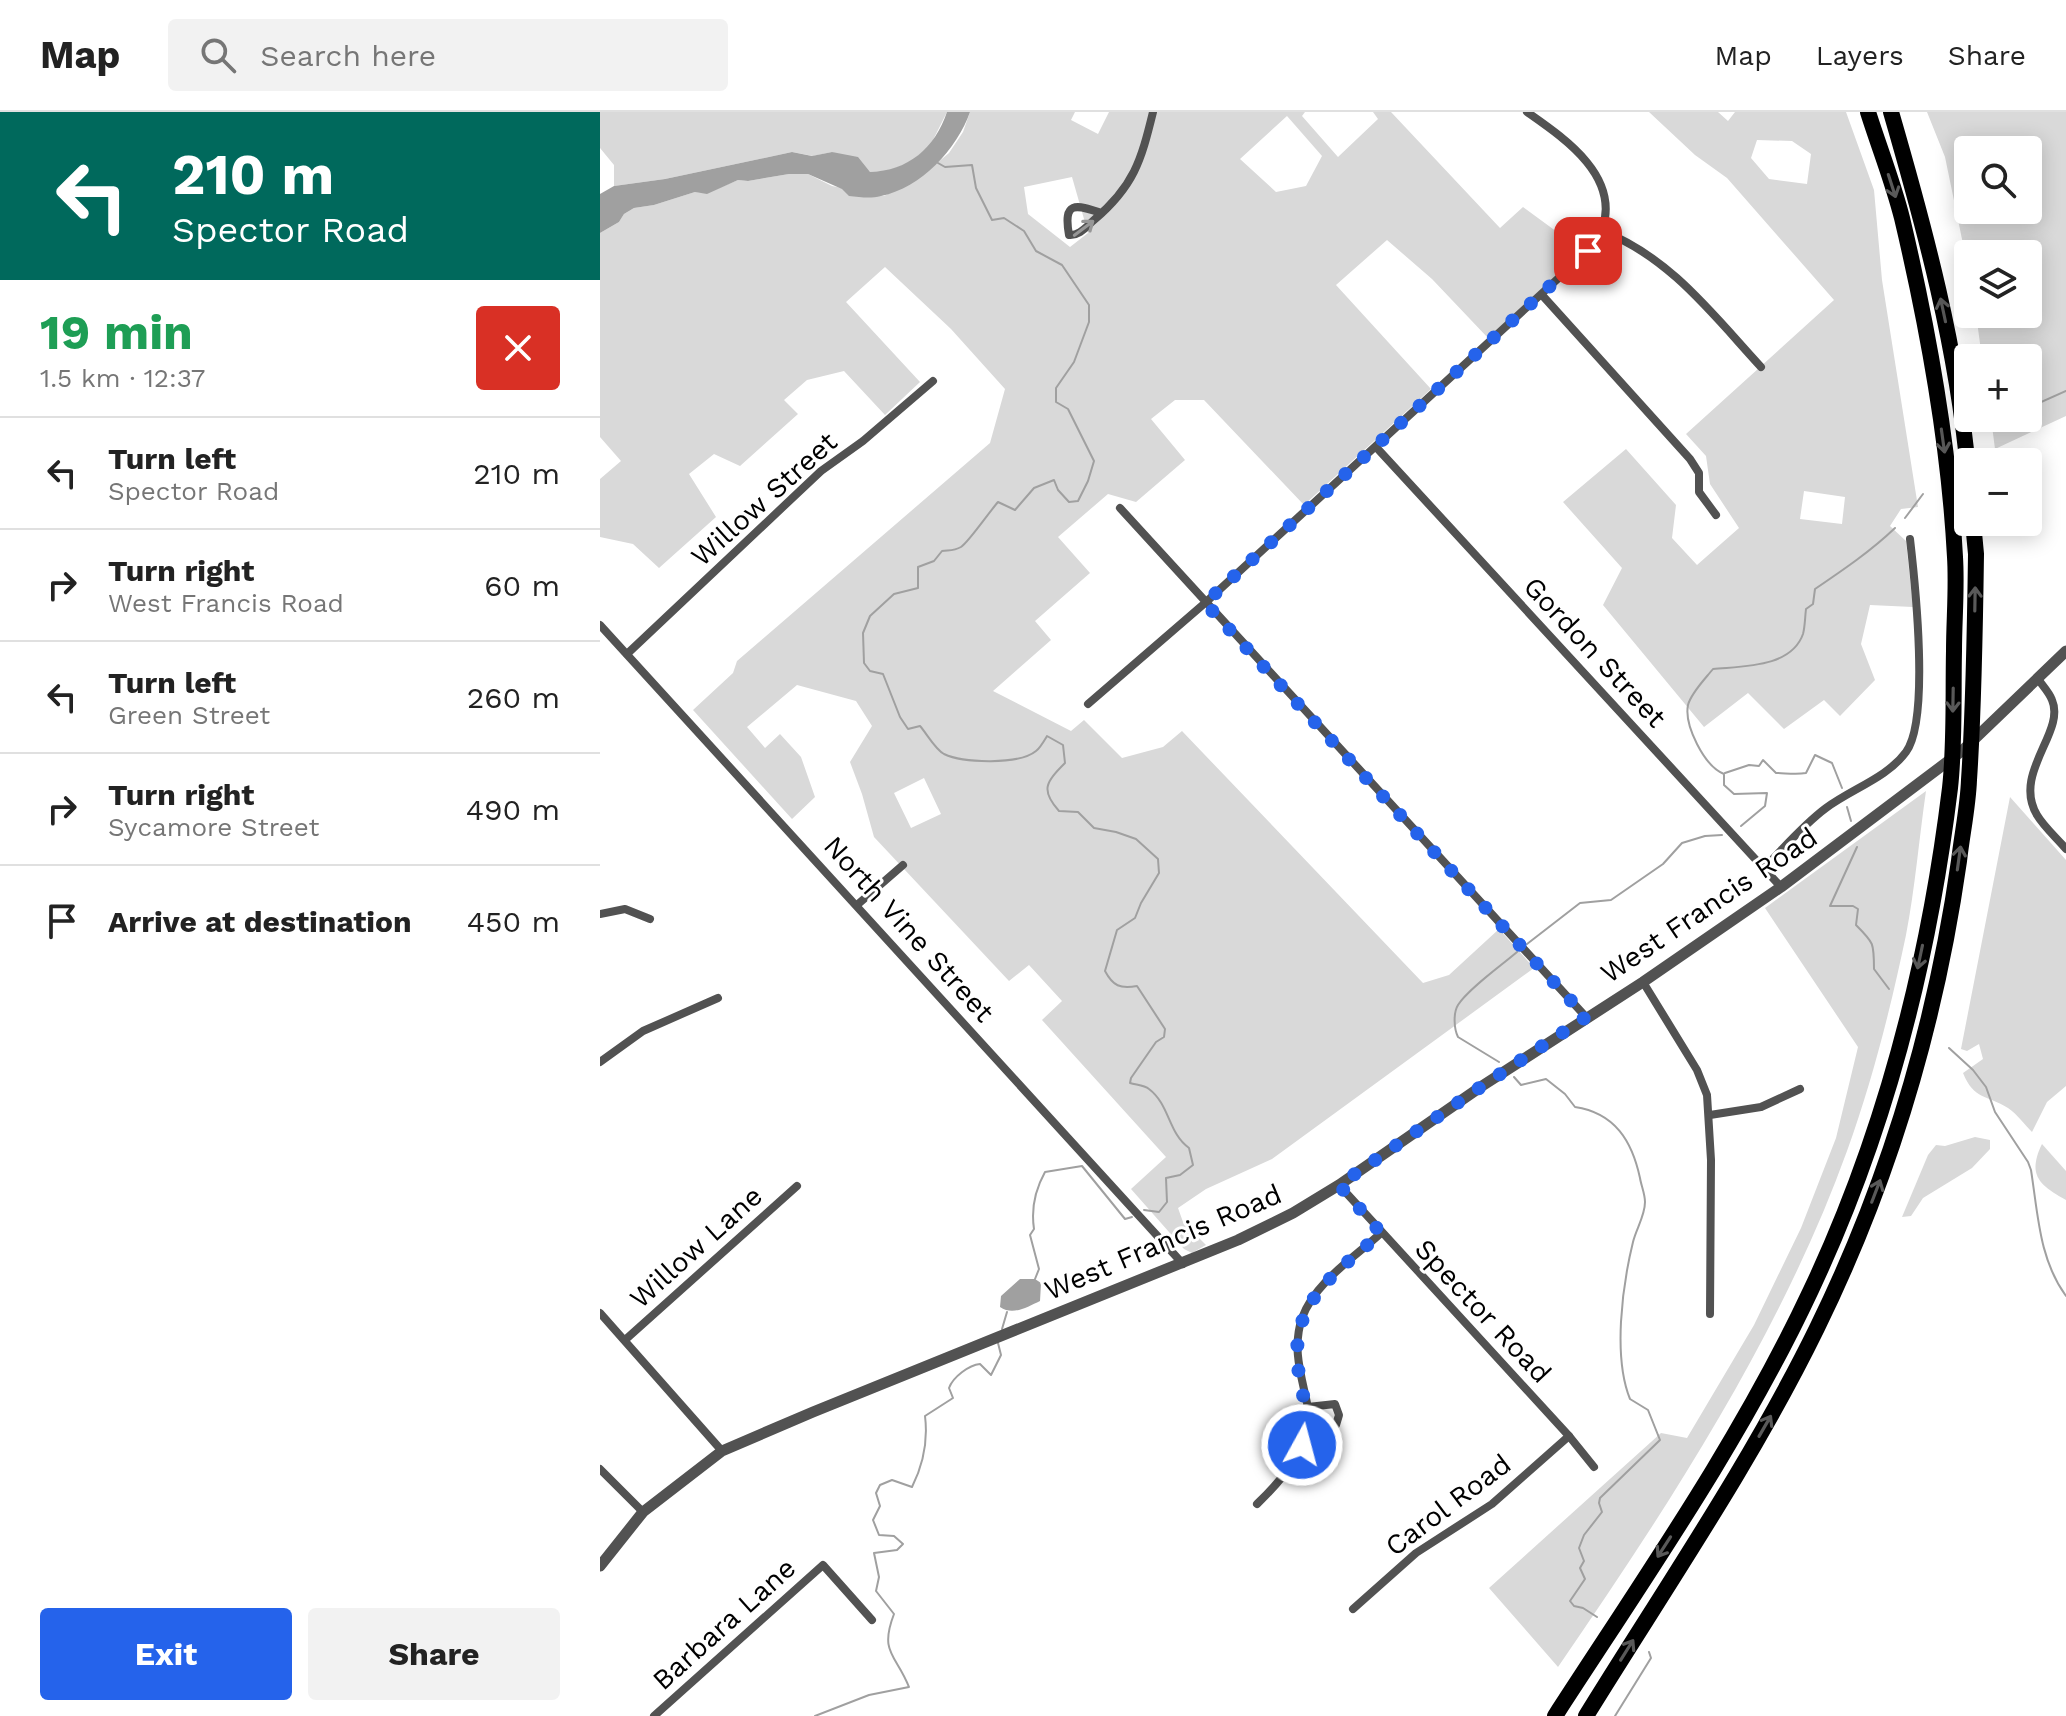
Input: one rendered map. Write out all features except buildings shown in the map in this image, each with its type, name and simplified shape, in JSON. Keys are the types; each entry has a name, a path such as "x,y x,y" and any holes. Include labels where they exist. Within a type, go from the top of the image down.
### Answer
{"highway":[{"path":"1555,1716 1727,1447 1813,1287 1883,1104 1906,1022 1929,915 1950,785 1955,559 1944,441 1924,322 1901,214 1868,112"},
{"path":"1891,112 1919,206 1944,314 1966,448"},
{"path":"1586,1716 1755,1445 1801,1361 1861,1229 1904,1110 1951,917 1969,783 1974,536"}],"street":[{"path":"1102,213 1079,206 1071,208 1066,219 1069,235 1078,234 1117,200 1130,181 1143,152 1153,112"},
{"path":"1088,704 1205,603 1588,251 1602,231 1605,198 1601,184 1589,164 1567,142 1527,112"},
{"path":"1602,231 1624,239 1674,275 1761,367"},
{"path":"1542,295 1690,459 1699,473 1699,492 1716,515"},
{"name":"Willow Street","path":"627,654 821,471 863,441 933,381"},
{"name":"Gordon Street","path":"1376,447 1781,887"},
{"path":"1120,508 1586,1017"},
{"name":"West Francis Road","path":"1764,868 1823,810 1895,765 1909,749 1916,727 1919,654 1910,539"},
{"name":"North Vine Street","path":"600,625 1183,1264"},
{"name":"West Francis Road","path":"600,1566 643,1512 722,1451 1183,1264 1279,1220 1339,1185 1781,887 1963,750 2066,651"},
{"path":"2038,679 2053,700 2055,712 2033,770 2030,789 2036,815 2066,849"},
{"path":"857,905 903,865"},
{"path":"600,914 625,909 650,919"},
{"path":"1643,982 1697,1070 1707,1095 1710,1115 1710,1314"},
{"path":"600,1062 643,1031 718,998"},
{"path":"1710,1115 1761,1107 1800,1089"},
{"name":"Spector Road","path":"1339,1185 1594,1467"},
{"name":"Willow Lane","path":"625,1340 797,1186"},
{"path":"1257,1504 1293,1464 1307,1427 1308,1407 1298,1368 1297,1340 1303,1316 1317,1291 1381,1233"},
{"path":"600,1313 722,1451"},
{"path":"1307,1427 1327,1429 1336,1425 1339,1415 1335,1404 1308,1407"},
{"name":"Carol Road","path":"1353,1609 1416,1553 1492,1504 1569,1436"},
{"path":"600,1469 643,1512"},
{"name":"Barbara Lane","path":"654,1716 823,1565 872,1620"}],"shaded area":[{"path":"600,112 947,112 931,144 911,162 888,171 870,172 832,152 813,156 792,152 665,179 614,186 614,165 600,148"},
{"path":"947,112 970,112 956,140 936,165 896,192 873,197 849,196 842,189 808,174 738,180 707,194 695,192 634,208 600,233 600,194 614,186 665,179 792,152 812,156 832,152 858,157 870,172 884,171 908,162 927,147"},
{"path":"970,112 1075,112 1071,120 1098,134 1109,112 1305,112 1302,116 1338,157 1378,119 1373,112 1391,112 1500,228 1523,207 1583,251 1488,338 1432,279 1387,240 1336,285 1431,389 1304,505 1204,400 1175,400 1151,419 1185,460 1136,502 1108,494 1058,537 1090,573 1035,621 1051,640 993,691 1071,731 1084,720 1122,758 1163,747 1182,731 1423,983 1449,975 1499,929 1534,968 1272,1159 1206,1189 1178,1208 1183,1222 1206,1245 1192,1253 1184,1249 1131,1189 1166,1157 1042,1020 1062,1001 1029,965 1009,981 874,837 850,762 872,726 856,701 797,685 747,727 765,748 780,734 801,757 815,797 792,819 693,710 733,673 737,661 990,443 1005,389 951,329 885,267 846,302 920,382 885,415 844,371 807,380 784,400 798,414 740,466 714,454 689,474 716,517 659,568 633,544 600,537 600,479 621,461 600,437 600,233 634,208 695,192 707,193 738,180 808,174 832,186 884,196 919,178 949,153 963,132","holes":["1287,116 1322,156 1306,186 1276,192 1240,159","1072,177 1088,233 1070,247 1028,214 1024,187","924,778 941,814 911,828 894,793"]},
{"path":"1649,112 1718,112 1728,121 1735,112 1846,112 1874,190 1882,280 1918,507 1901,509 1890,526 1906,541 1913,607 1870,605 1861,644 1875,680 1840,716 1824,700 1784,729 1748,693 1704,727 1603,605 1622,568 1563,502 1626,449 1676,505 1672,538 1697,565 1739,528 1710,484 1706,456 1686,434 1834,300 1727,178 1695,155","holes":["1757,140 1792,141 1811,154 1807,184 1769,179 1751,158","1804,491 1845,497 1842,524 1800,519"]},
{"path":"1927,112 2066,112 2066,416 2042,427 2042,344 1980,344 1978,328 2042,328 2042,240 1962,240 1959,224 2042,224 2042,136 1954,136 1954,200 1945,157"},
{"path":"1993,432 2032,432 1997,448"},
{"path":"1926,791 1909,917 1887,1017 1856,1125 1820,1219 1756,1352 1719,1418 1640,1545 1558,1667 1489,1588 1661,1433 1687,1438 1754,1325 1801,1228 1836,1138 1858,1047 1765,908"},
{"path":"2010,797 2066,860 2066,1086 2047,1102 2032,1132 2008,1108 1972,1088 1963,1073 1983,1059 1979,1044 1967,1051 1961,1049"},
{"path":"1975,1137 1990,1140 1990,1149 1972,1168 1923,1198 1911,1216 1902,1217 1928,1155 1936,1145 1945,1146"},
{"path":"2042,1144 2066,1171 2066,1200 2038,1178 2036,1164"},
{"path":"1020,1279 1035,1279 1041,1283 1040,1301 1015,1311 1005,1310 1000,1307 1001,1296"}],"waterway":[{"path":"938,163 945,167 972,165 976,188 992,220 1004,218 1024,231 1036,251 1062,265 1089,305 1089,322 1074,362 1056,388 1056,402 1068,409 1094,461 1078,501 1069,502 1054,480 1034,488 1015,510 998,502 961,547 942,551 934,561 918,567 918,588 894,594 870,616 863,633 864,663 870,671 883,674 908,729 920,726 944,754 977,761 1004,760 1028,756 1047,736 1063,745 1065,763 1048,786 1053,804 1059,811 1078,812 1094,828 1136,839 1158,859 1159,873 1135,918 1117,930 1105,971 1118,985 1137,986 1165,1029 1164,1037 1156,1042 1130,1083 1147,1088 1156,1096 1177,1135 1189,1148 1193,1165 1180,1175 1166,1178 1167,1202 1159,1212 1144,1210"},
{"path":"2042,402 2066,391"},
{"path":"1905,518 1923,494"},
{"path":"1724,774 1709,763 1692,734 1688,705 1695,691 1713,669 1751,666 1788,653 1803,634 1806,609 1813,604 1815,589 1895,528"},
{"path":"1725,773 1749,765 1759,766 1763,760 1776,773 1806,773 1815,755 1832,763 1842,788"},
{"path":"1724,775 1724,785 1734,794 1767,793 1765,806 1741,826"},
{"path":"1847,807 1851,821"},
{"path":"1527,944 1580,903 1611,900 1663,864 1682,843 1722,835"},
{"path":"1857,847 1830,906 1853,906 1858,909 1856,925 1872,944 1874,969 1889,989"},
{"path":"1499,1062 1458,1037 1455,1012 1469,992 1517,952"},
{"path":"1949,1048 1986,1087 1995,1112 2028,1162 2045,1251 2066,1296"},
{"path":"1514,1077 1521,1085 1546,1079 1565,1094 1575,1107 1589,1110 1611,1122 1632,1152 1645,1202 1626,1280 1621,1322 1622,1363 1630,1399 1648,1410 1660,1440 1600,1498 1602,1512 1584,1535 1579,1548 1584,1561 1580,1568 1585,1579 1570,1601 1597,1617"},
{"path":"1035,1279 1039,1269 1030,1235 1034,1229 1035,1200 1045,1172 1082,1166 1125,1219 1132,1217"},
{"path":"1002,1329 1007,1312"},
{"path":"815,1716 869,1695 909,1687 889,1646 894,1614 876,1591 879,1577 874,1553 897,1550 903,1544 894,1536 879,1535 873,1520 880,1506 876,1493 880,1485 892,1480 912,1487 924,1452 925,1416 953,1398 949,1388 966,1369 980,1364 991,1375 1001,1355 998,1343"},
{"path":"1615,1716 1651,1658 1649,1652"}],"route":[{"path":"1302,1445 1308,1407 1298,1368 1297,1340 1303,1316 1317,1291 1381,1233 1339,1185 1586,1017 1205,603 1588,251"}]}
